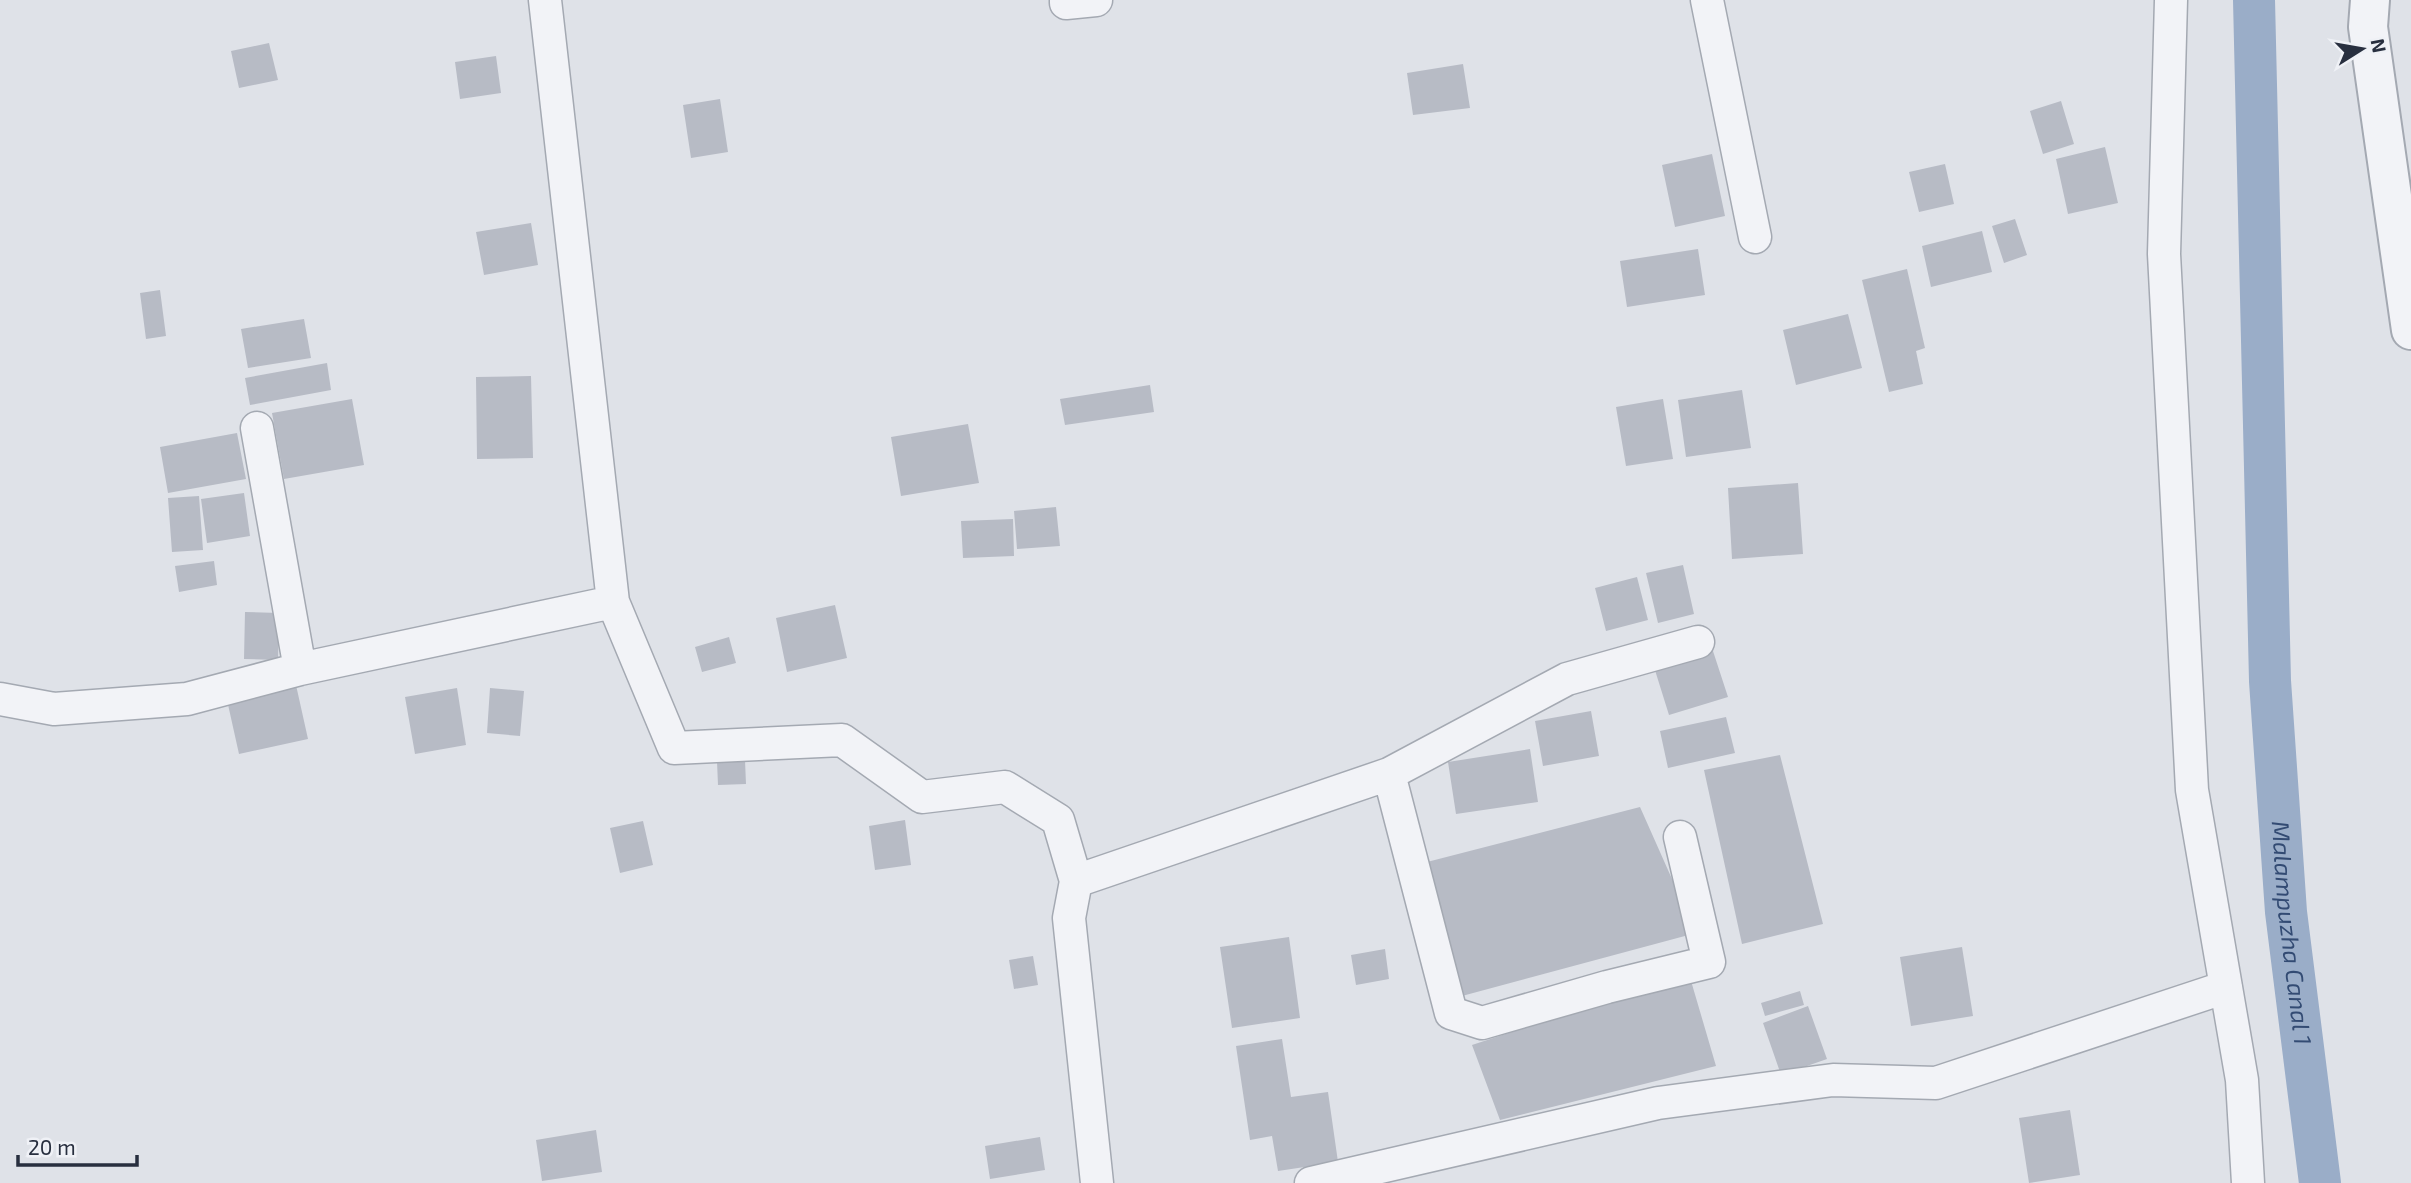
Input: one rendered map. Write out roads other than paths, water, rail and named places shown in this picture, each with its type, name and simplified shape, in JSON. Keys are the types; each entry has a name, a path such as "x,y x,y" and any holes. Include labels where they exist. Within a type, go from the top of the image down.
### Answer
{"street":[{"path":"545,0 613,602 674,748 842,740 922,797 1005,787 1058,820 1076,881 1069,918 1097,1183"},
{"path":"1066,0 1066,3 1096,0"},
{"path":"1707,0 1755,237"},
{"path":"2171,0 2164,254 2192,790 2242,1080 2248,1183"},
{"path":"2370,0 2368,27 2411,330"},
{"path":"257,428 300,669"},
{"path":"0,699 54,709 187,699 300,669 613,602"},
{"path":"1076,881 1389,774 1567,679 1698,642"},
{"path":"1389,774 1451,1013 1482,1023 1709,962 1680,837"},
{"path":"1311,1183 1658,1103 1833,1080 1936,1083 2225,987"}],"waterway":[{"name":"Malampuzha Canal 1","path":"2254,0 2270,681 2286,912 2320,1183"}]}
